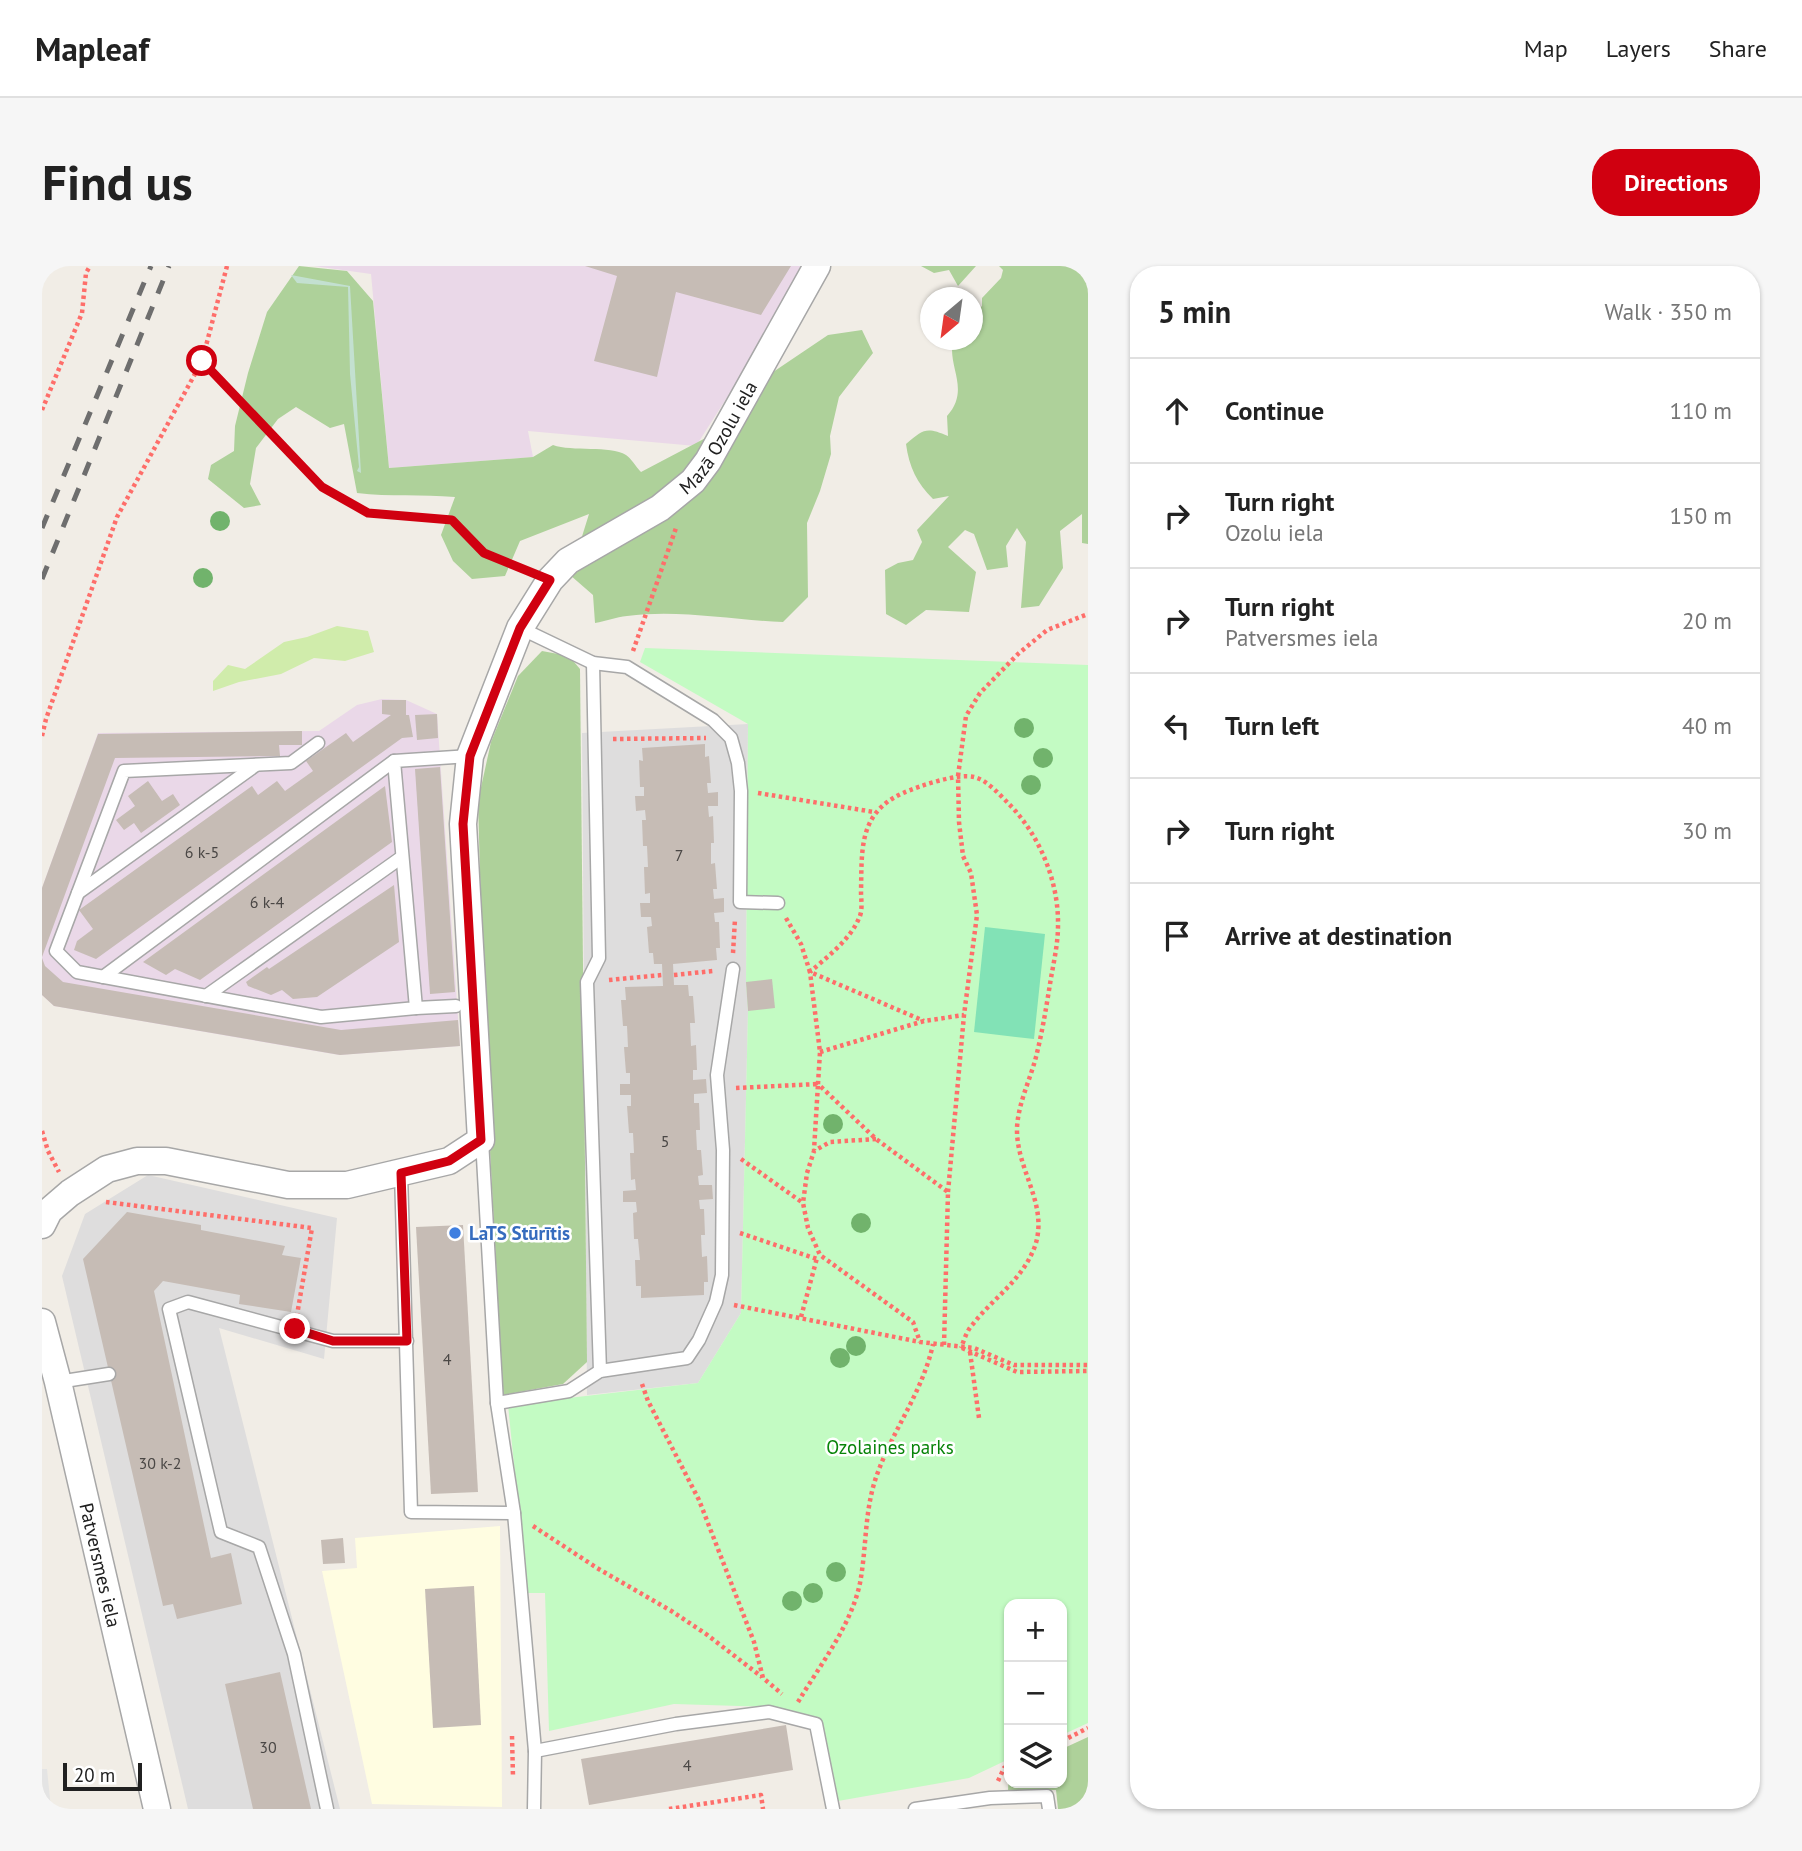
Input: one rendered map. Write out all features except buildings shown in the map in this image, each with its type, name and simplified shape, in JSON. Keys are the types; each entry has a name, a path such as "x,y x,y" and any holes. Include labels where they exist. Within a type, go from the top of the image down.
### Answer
{"street":[{"name":"Mazā Ozolu iela","path":"559,570 660,508 693,481 708,461 817,266"},
{"path":"42,1225 49,1211 107,1168 137,1161 166,1161 289,1185 347,1185 449,1161 481,1140 463,824 470,756 520,628 559,570"},
{"name":"Patversmes iela","path":"42,1322 157,1809"}],"lane":[{"path":"520,628 593,663 627,667 713,720 731,738 738,763 740,791 740,902 778,903"},
{"path":"593,663 599,958 587,982 600,1371"},
{"path":"318,743 291,763 124,771 55,951 77,972 321,1017 456,1006"},
{"path":"103,976 394,761 470,756"},
{"path":"394,761 416,1008"},
{"path":"78,893 257,765"},
{"path":"206,996 402,857"},
{"path":"497,1403 569,1391 600,1371 687,1358 699,1340 716,1302 722,1275 723,1150 717,1075 733,969"},
{"path":"481,1140 497,1403 514,1513 535,1751 534,1809"},
{"path":"401,1173 411,1511 514,1513"},
{"path":"327,1809 294,1654 259,1547 221,1532 175,1363 169,1309 188,1302 333,1341 407,1341"},
{"path":"58,1382 109,1374"},
{"path":"535,1751 676,1724 769,1712 816,1724 833,1809"},
{"path":"915,1809 990,1798 1047,1796 1049,1809"}],"path":[{"path":"42,410 82,313 89,266"},
{"path":"42,736 50,706 117,517 202,361 227,266"},
{"path":"202,361 322,487 368,513 452,520 484,553 559,570"},
{"path":"627,667 693,481"},
{"path":"944,1345 948,1192 964,1015 977,915 971,873 963,856 958,776 966,716 980,693 1018,654 1047,630 1088,614"},
{"path":"594,739 731,738"},
{"path":"810,972 836,949 860,917 862,839 874,812 902,793 958,776 976,777 1021,816 1041,849 1054,885 1058,926 1042,1032 1020,1108 1017,1129 1019,1150 1024,1170 1036,1197 1039,1219 1035,1244 1020,1275 971,1325 961,1348"},
{"path":"740,791 874,812"},
{"path":"733,953 734,922 740,902"},
{"path":"778,903 801,944 810,972 820,1052 814,1151 807,1173 803,1203 818,1257 801,1318"},
{"path":"674,975 733,969"},
{"path":"810,972 924,1021"},
{"path":"587,982 663,975"},
{"path":"820,1052 924,1021 964,1015"},
{"path":"718,1089 818,1084 876,1139 948,1192"},
{"path":"42,1131 48,1151 70,1193 87,1199 312,1228 295,1329"},
{"path":"814,1151 830,1142 876,1139"},
{"path":"42,1146 48,1151"},
{"path":"723,1150 749,1164 803,1203"},
{"path":"722,1228 818,1257 913,1322 920,1342"},
{"path":"716,1302 920,1342 974,1348 1014,1365 1088,1365"},
{"path":"514,1513 597,1568 706,1634 796,1705 845,1622 860,1584 871,1495 877,1473 922,1383 933,1344"},
{"path":"961,1348 1017,1372 1088,1371"},
{"path":"970,1352 979,1418"},
{"path":"635,1366 648,1401 699,1500 754,1642 763,1678"},
{"path":"1067,1738 1088,1728"},
{"path":"669,1809 761,1796 763,1809"}],"shaded area":[{"path":"314,266 811,266 696,446 528,431 533,457 389,468 371,274"},
{"path":"382,699 406,700 437,714 460,1046 339,1055 54,1006 42,995 42,888 98,733 319,731 357,705"},
{"path":"748,724 748,1011 741,1313 698,1383 587,1395 582,733"},
{"path":"148,1175 337,1218 324,1359 219,1328 340,1809 188,1809 62,1276 85,1214"},
{"path":"500,1526 502,1807 372,1804 322,1571 357,1568 355,1538"},
{"path":"42,1769 47,1769 51,1809 42,1809"}],"green space":[{"path":"299,266 347,271 373,301 389,468 533,457 553,445 619,452 628,456 641,472 717,432 736,397 828,335 862,330 873,353 839,397 830,436 831,454 807,523 808,597 783,622 646,614 595,623 593,595 570,575 589,514 520,541 505,576 472,579 453,561 441,535 455,497 357,493 344,424 330,428 296,407 278,419 256,448 250,484 261,505 244,508 208,479 211,465 234,451 235,426 267,312"},
{"path":"921,266 976,266 958,286 949,270 934,273"},
{"path":"999,266 1088,266 1088,544 1082,543 1082,514 1060,531 1063,568 1039,606 1021,608 1026,542 1017,528 1006,546 1008,567 987,570 974,534 965,530 948,547 976,572 969,612 926,610 906,625 886,614 885,570 898,563 913,560 922,542 917,530 949,496 933,499 927,493 918,481 909,460 906,444 926,431 948,436 947,416 954,406 958,387 952,350 983,350 983,297 1001,278 1003,270"},
{"path":"291,275 350,286 361,473 357,471 359,467 350,374 348,287 297,283"},
{"path":"337,626 368,631 374,652 345,661 314,658 281,674 239,682 213,691 213,681 228,665 245,669 284,642"},
{"name":"Ozolaines parks","path":"645,648 1088,665 1088,1723 1067,1733 1067,1599 1004,1599 1004,1761 969,1778 838,1801 821,1720 769,1707 674,1704 549,1731 545,1593 527,1593 508,1405 698,1383 741,1313 748,1011 748,724 640,662"},
{"path":"542,651 569,656 580,669 587,1362 563,1384 503,1395 485,1056 478,801 491,742 518,676"},
{"path":"985,927 1045,934 1034,1039 974,1032"},
{"path":"1088,1737 1088,1809 1058,1809 1056,1790 1008,1790 1067,1788 1067,1747"}],"railway":[{"path":"42,528 151,266"},
{"path":"42,579 169,266"}],"place":[{"name":"LaTS Stūrītis","path":"455,1233"}],"route":[{"path":"202,361 322,487 368,513 452,520 484,553 550,580 520,628 470,756 463,824 481,1140 449,1161 401,1173 407,1341 333,1341 295,1329"}]}
